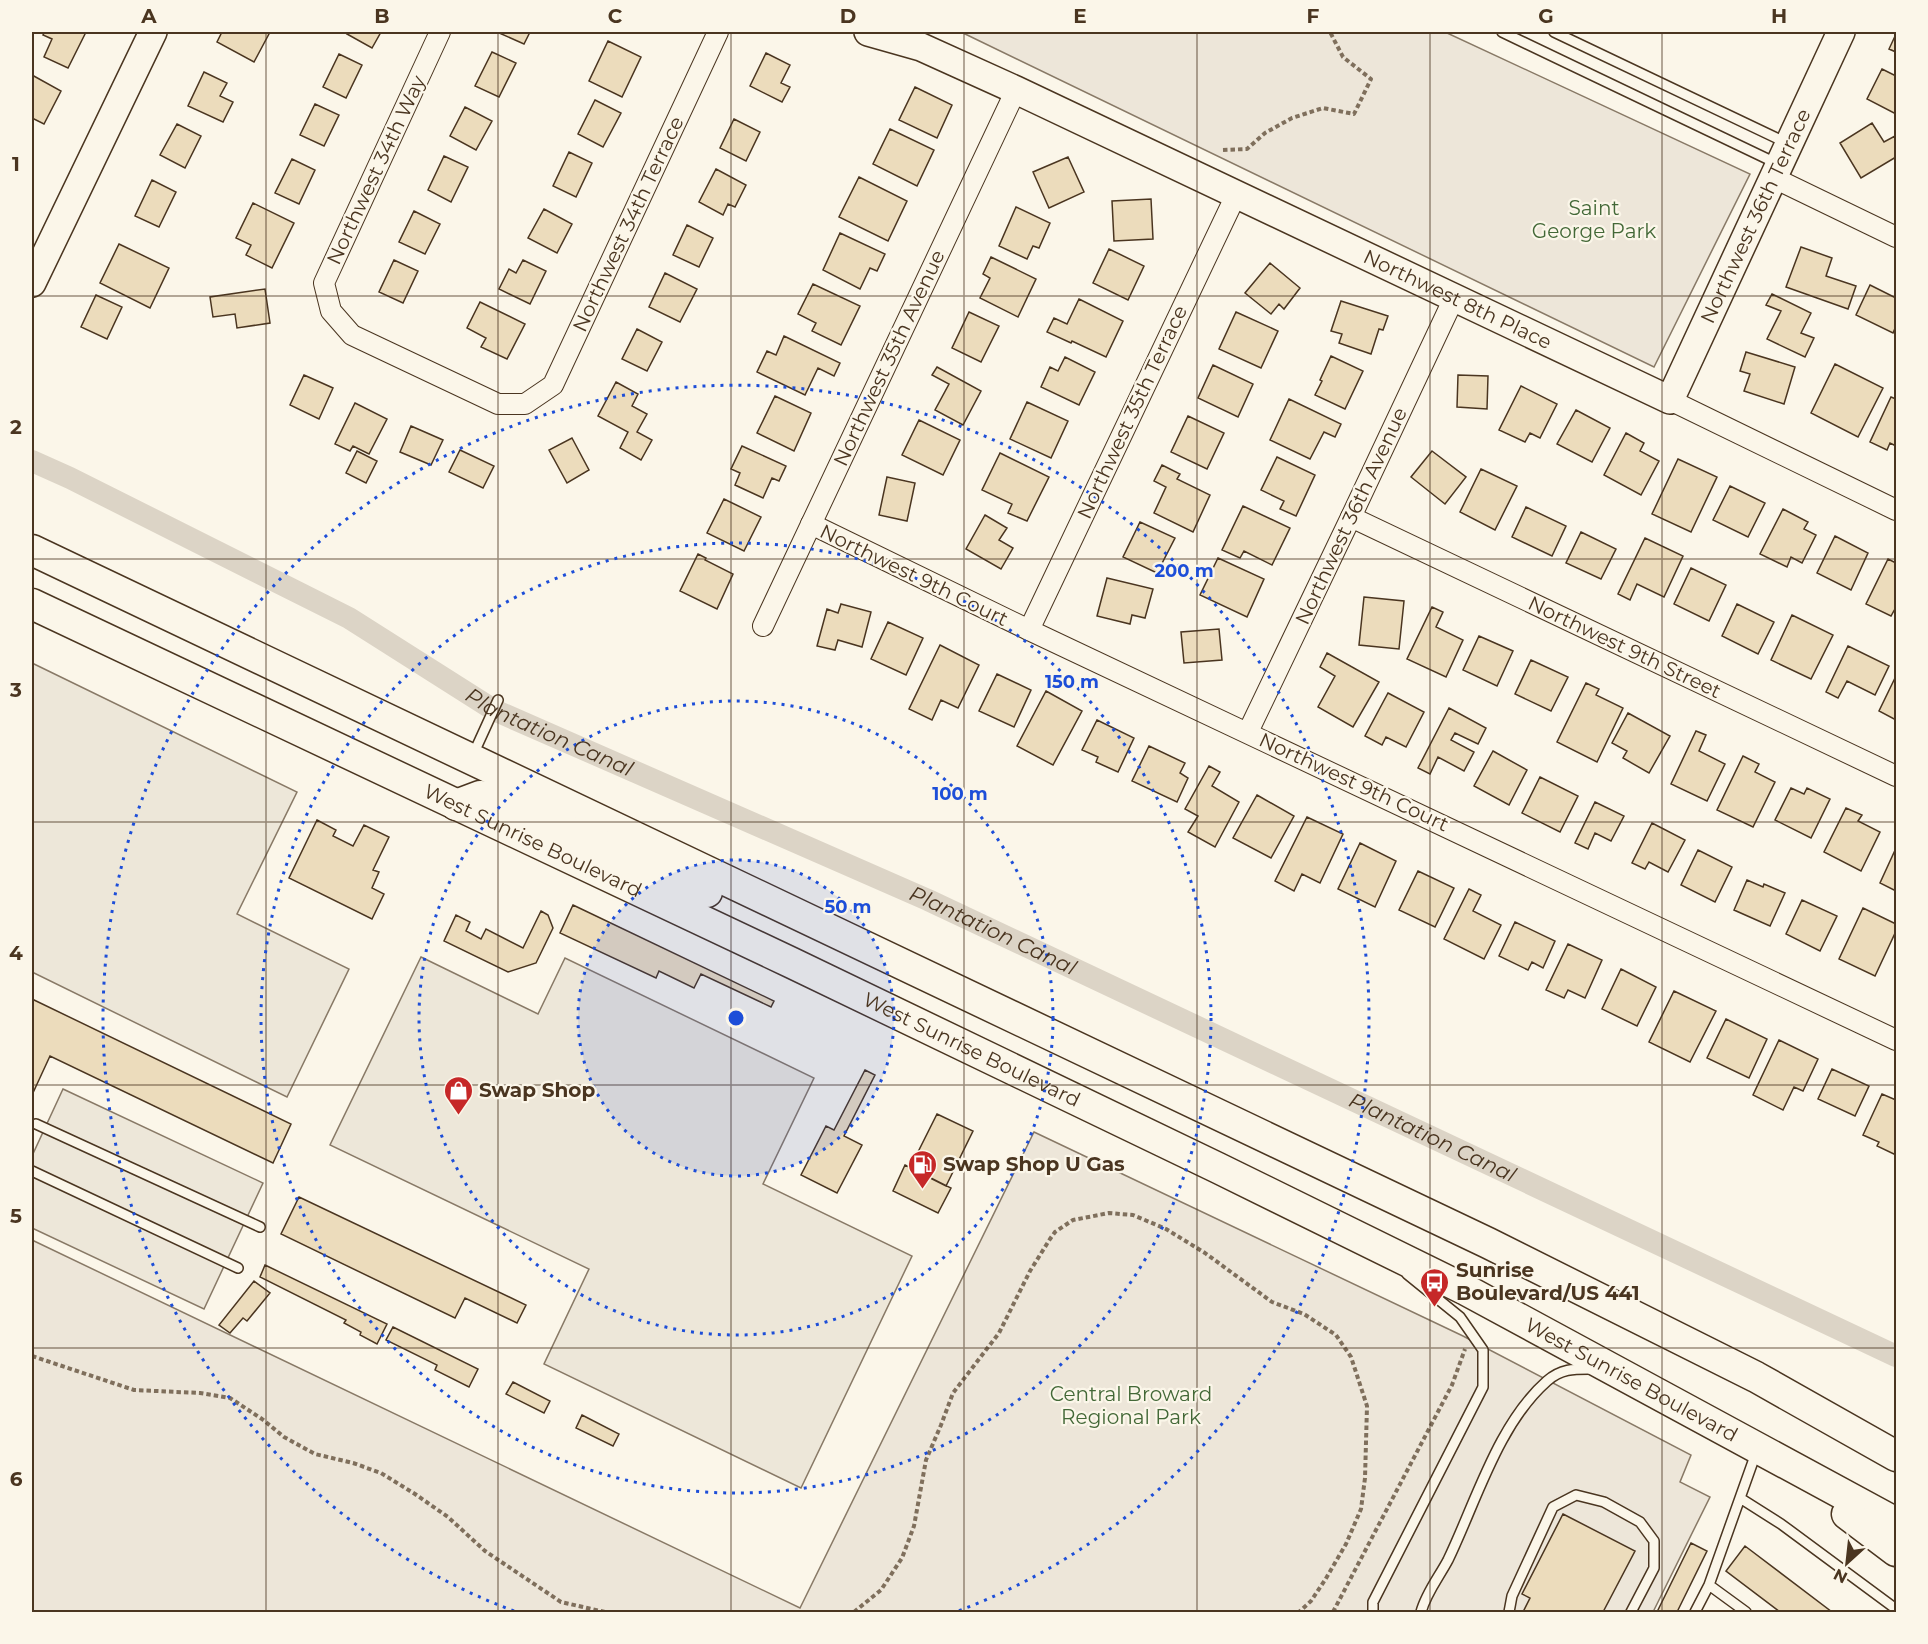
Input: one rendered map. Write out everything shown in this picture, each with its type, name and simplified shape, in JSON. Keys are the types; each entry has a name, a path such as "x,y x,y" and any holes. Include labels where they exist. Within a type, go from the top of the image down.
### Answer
{"main road":[{"path":"32,550 1488,1243 1756,1377 1896,1456"},
{"name":"West Sunrise Boulevard","path":"32,604 802,968 1466,1290 1896,1523"},
{"path":"456,805 480,796 493,797 769,919 779,920 802,916"},
{"path":"1756,1377 1896,1434"},
{"path":"1758,1448 1896,1551"}],"street":[{"path":"32,283 42,254 153,32"},
{"name":"Northwest 34th Way","path":"440,32 324,283 331,311 352,335 498,404 525,404"},
{"name":"Northwest 34th Terrace","path":"525,404 553,384 718,32"},
{"path":"868,32 921,48 1016,90"},
{"name":"Northwest 36th Terrace","path":"1670,400 1841,32"},
{"name":"Northwest 8th Place","path":"1016,90 1670,400 1896,510"},
{"name":"Northwest 35th Avenue","path":"762,626 1016,90"},
{"path":"1781,163 1896,237"},
{"name":"Northwest 35th Terrace","path":"1029,630 1236,195"},
{"name":"Northwest 36th Avenue","path":"1248,732 1352,518 1454,298"},
{"name":"Northwest 9th Street","path":"1352,518 1896,776"},
{"name":"Northwest 9th Court","path":"811,524 1029,630 1896,1040"}],"lane":[{"path":"1502,32 1781,163"},
{"path":"1554,32 1781,163"},
{"path":"471,759 498,700"},
{"path":"36,1124 260,1227"},
{"path":"32,1171 238,1268"},
{"path":"1362,1239 1460,1317 1483,1350 1483,1387 1373,1602 1373,1612"},
{"path":"1421,1612 1424,1602 1447,1561 1492,1461 1521,1409 1548,1380 1565,1370 1612,1369"},
{"path":"1695,1612 1708,1585 1758,1448"},
{"path":"1509,1612 1512,1596 1552,1507 1576,1496 1604,1502 1640,1522 1654,1541 1654,1568 1631,1612"},
{"path":"1740,1498 1781,1524 1896,1609"},
{"path":"1708,1585 1746,1612"}],"path":[{"path":"1223,150 1247,149 1265,133 1292,118 1323,108 1354,114 1371,79 1343,57 1330,32"},
{"path":"854,1612 881,1590 902,1558 914,1526 926,1460 953,1393 999,1333 1030,1271 1050,1239 1055,1232 1073,1220 1108,1213 1133,1215 1166,1229 1205,1253 1272,1302 1304,1314 1336,1335 1351,1357 1367,1406 1365,1478 1361,1509 1346,1544 1325,1580 1311,1601 1299,1612"},
{"path":"1333,1612 1452,1385 1466,1346"},
{"path":"32,1356 134,1390 200,1393 230,1398 284,1437 315,1454 353,1463 381,1473 416,1494 448,1517 485,1551 561,1602 605,1612"}],"green space":[{"name":"Saint George Park","path":"961,32 1445,32 1750,174 1654,367"},
{"name":"Central Broward Regional Park","path":"1034,1132 1463,1336 1691,1455 1680,1482 1710,1497 1653,1612 32,1612 32,1240 800,1608"}],"shaded area":[{"path":"32,663 297,792 237,914 349,969 287,1097 32,972"},
{"path":"421,957 538,1014 565,958 814,1078 763,1184 912,1256 801,1488 544,1364 589,1269 330,1145"},
{"path":"63,1089 263,1183 204,1309 32,1228 32,1156"}],"building":[{"path":"45,32 86,32 68,68 44,57 52,39 43,35"},
{"path":"222,32 270,32 254,62 217,42"},
{"path":"349,32 381,32 372,48 347,34"},
{"path":"497,32 530,32 524,44"},
{"path":"1896,34 1896,52 1889,49"},
{"path":"608,41 641,57 622,97 589,81"},
{"path":"492,52 516,63 499,97 475,86"},
{"path":"766,53 790,65 781,83 790,87 782,102 750,86"},
{"path":"339,54 362,65 346,98 323,87"},
{"path":"1882,69 1896,76 1896,114 1867,99"},
{"path":"204,72 227,83 220,96 233,102 223,122 188,106"},
{"path":"32,75 61,91 44,124 32,118"},
{"path":"915,87 952,105 937,138 899,120"},
{"path":"595,100 621,113 603,147 578,134"},
{"path":"315,104 339,115 324,146 300,135"},
{"path":"465,107 492,121 476,150 450,136"},
{"path":"734,119 760,132 746,161 720,148"},
{"path":"1872,123 1884,142 1895,136 1896,157 1861,178 1840,143"},
{"path":"177,124 201,136 185,168 160,155"},
{"path":"890,129 934,150 917,186 873,164"},
{"path":"569,152 592,163 576,197 553,186"},
{"path":"444,156 468,167 451,202 428,190"},
{"path":"1068,157 1084,192 1049,208 1033,172"},
{"path":"292,159 315,170 299,204 275,193"},
{"path":"716,169 746,185 735,207 728,204 723,215 699,202"},
{"path":"859,177 907,201 888,241 839,217"},
{"path":"152,180 176,192 159,227 135,216"},
{"path":"1151,199 1153,239 1114,241 1112,201"},
{"path":"253,203 294,223 272,268 246,255 251,245 236,238"},
{"path":"1016,207 1050,223 1039,248 1033,246 1027,259 999,246"},
{"path":"544,209 572,224 557,253 528,238"},
{"path":"414,211 440,224 425,254 399,242"},
{"path":"687,225 713,238 699,267 673,255"},
{"path":"840,233 885,254 877,271 870,268 860,289 823,270"},
{"path":"119,244 169,268 150,308 100,283"},
{"path":"1801,247 1832,258 1826,276 1856,286 1848,309 1786,287"},
{"path":"1109,249 1144,266 1128,300 1093,283"},
{"path":"991,257 1036,279 1018,317 980,298 990,278 983,274"},
{"path":"394,260 418,271 403,303 379,292"},
{"path":"523,260 546,271 530,304 499,289 509,269 516,273"},
{"path":"1270,263 1300,288 1284,309 1279,304 1271,314 1245,293"},
{"path":"665,273 697,289 680,322 649,307"},
{"path":"813,284 860,306 841,345 812,331 816,323 798,314"},
{"path":"1870,285 1896,298 1896,326 1893,333 1856,315"},
{"path":"265,289 270,323 237,328 235,314 213,317 210,297"},
{"path":"1772,294 1811,313 1801,333 1814,338 1805,357 1767,339 1781,311 1766,305"},
{"path":"96,295 122,307 107,339 81,327"},
{"path":"1079,299 1123,321 1106,357 1047,332 1054,318 1067,324"},
{"path":"1341,301 1388,316 1383,330 1379,329 1371,354 1339,343 1342,334 1331,331"},
{"path":"480,302 525,324 507,359 481,347 486,338 467,328"},
{"path":"969,312 999,326 981,362 952,348"},
{"path":"1236,312 1278,331 1261,368 1219,349"},
{"path":"637,329 662,342 647,371 622,359"},
{"path":"784,336 840,363 834,376 818,368 805,395 757,372 767,351 776,355"},
{"path":"1746,352 1795,367 1784,404 1744,391 1750,374 1740,371"},
{"path":"1331,356 1363,371 1345,409 1315,395"},
{"path":"1065,357 1095,372 1079,405 1041,387 1050,367 1058,371"},
{"path":"1835,364 1883,388 1858,437 1811,413"},
{"path":"1213,365 1253,384 1238,417 1198,398"},
{"path":"937,367 981,391 963,425 935,410 949,384 932,375"},
{"path":"304,375 333,388 319,419 290,405"},
{"path":"1458,375 1488,376 1487,409 1457,407"},
{"path":"616,382 638,394 632,406 647,414 637,432 652,440 641,460 620,448 628,432 598,416"},
{"path":"1521,386 1557,404 1540,438 1530,433 1525,442 1499,430"},
{"path":"775,396 811,413 794,451 757,433"},
{"path":"1891,397 1896,399 1896,446 1890,443 1887,450 1870,442"},
{"path":"1289,399 1341,424 1335,437 1324,432 1310,459 1270,440"},
{"path":"1027,402 1068,421 1051,458 1010,439"},
{"path":"355,403 387,419 369,454 353,446 350,451 335,444"},
{"path":"1576,410 1610,428 1592,462 1557,444"},
{"path":"1188,416 1224,433 1207,469 1171,452"},
{"path":"919,420 960,440 943,475 902,455"},
{"path":"411,426 443,440 431,465 400,452"},
{"path":"1626,433 1644,443 1640,451 1659,461 1641,495 1604,475"},
{"path":"572,438 589,470 567,483 549,450"},
{"path":"742,446 786,466 779,481 772,478 763,498 735,485 740,473 731,469"},
{"path":"460,450 494,466 483,488 449,472"},
{"path":"357,451 377,461 366,483 346,473"},
{"path":"1432,451 1466,477 1445,504 1411,477"},
{"path":"1000,453 1049,477 1027,521 1008,513 1012,504 982,490"},
{"path":"1277,457 1315,475 1296,516 1280,509 1284,501 1261,490"},
{"path":"1678,459 1717,477 1691,532 1652,514"},
{"path":"1162,465 1180,474 1177,479 1210,495 1193,532 1154,513 1166,487 1154,481"},
{"path":"1481,469 1517,486 1495,530 1460,512"},
{"path":"887,477 915,483 907,521 879,515"},
{"path":"1730,486 1765,503 1748,537 1713,520"},
{"path":"724,499 761,517 744,551 707,533"},
{"path":"1243,506 1290,528 1272,565 1244,551 1240,558 1222,550"},
{"path":"1526,507 1566,526 1552,556 1512,537"},
{"path":"1783,509 1808,522 1804,529 1816,535 1802,563 1791,557 1787,567 1760,554"},
{"path":"985,515 1007,528 999,540 1013,548 1001,569 966,549"},
{"path":"1140,522 1175,538 1157,573 1123,557"},
{"path":"1581,532 1616,549 1601,579 1566,563"},
{"path":"1835,536 1868,553 1851,590 1817,573"},
{"path":"1645,538 1683,556 1664,597 1637,584 1630,600 1618,594"},
{"path":"698,554 733,574 717,609 680,591"},
{"path":"1218,558 1264,579 1247,617 1200,595"},
{"path":"1888,559 1896,563 1896,607 1891,616 1866,604"},
{"path":"1691,568 1726,585 1709,621 1674,604"},
{"path":"1107,578 1153,589 1145,618 1132,615 1130,624 1097,616"},
{"path":"1364,597 1404,601 1399,649 1359,645"},
{"path":"841,604 871,612 862,647 838,640 835,650 817,646 827,609 838,613"},
{"path":"1737,604 1774,622 1758,654 1722,636"},
{"path":"1432,607 1443,612 1436,627 1463,640 1446,677 1407,659"},
{"path":"1792,615 1833,635 1811,679 1771,660"},
{"path":"888,622 923,638 906,675 871,659"},
{"path":"1219,629 1222,660 1184,663 1181,632"},
{"path":"1479,636 1513,651 1497,686 1463,670"},
{"path":"940,645 979,665 958,708 941,700 932,720 909,709"},
{"path":"1848,646 1889,666 1875,695 1847,681 1838,698 1826,692"},
{"path":"1327,653 1379,682 1353,727 1318,707 1335,676 1320,667"},
{"path":"1531,660 1568,677 1551,711 1515,694"},
{"path":"997,674 1031,690 1014,727 979,711"},
{"path":"1896,679 1896,720 1879,711"},
{"path":"1586,683 1599,689 1596,695 1623,708 1597,762 1557,742"},
{"path":"1046,691 1082,711 1053,765 1017,746"},
{"path":"1388,693 1424,712 1406,747 1386,737 1382,745 1365,736"},
{"path":"1449,708 1486,728 1478,744 1455,733 1451,740 1474,752 1464,771 1438,757 1430,774 1418,768"},
{"path":"1628,713 1670,736 1649,773 1623,758 1627,751 1612,743"},
{"path":"1097,720 1134,738 1118,772 1096,762 1098,757 1082,750"},
{"path":"1696,731 1706,735 1699,751 1725,764 1707,801 1671,784"},
{"path":"1149,746 1185,763 1180,773 1188,778 1177,802 1132,781"},
{"path":"1493,751 1527,770 1509,805 1474,786"},
{"path":"1743,756 1759,764 1755,772 1775,782 1753,827 1717,810"},
{"path":"1209,766 1220,772 1212,786 1239,802 1215,847 1188,832 1198,816 1185,809"},
{"path":"1540,777 1578,796 1560,832 1522,813"},
{"path":"1791,788 1804,794 1807,788 1830,799 1811,838 1775,820"},
{"path":"1257,795 1294,816 1271,858 1233,838"},
{"path":"1595,802 1624,816 1611,841 1595,833 1588,849 1575,843"},
{"path":"1846,808 1862,815 1858,821 1880,832 1861,871 1824,852"},
{"path":"1307,817 1343,834 1320,883 1302,874 1294,891 1275,881"},
{"path":"317,820 336,830 333,836 353,846 364,825 389,837 373,870 379,872 372,888 384,894 372,919 289,878"},
{"path":"1652,823 1685,840 1668,872 1649,862 1645,869 1632,863"},
{"path":"1360,843 1396,861 1375,907 1338,889"},
{"path":"1896,848 1896,891 1880,883"},
{"path":"1698,850 1732,867 1715,902 1681,885"},
{"path":"1418,871 1454,888 1435,927 1399,910"},
{"path":"1747,880 1785,893 1770,926 1734,910"},
{"path":"1469,889 1481,895 1473,911 1501,925 1484,959 1444,939"},
{"path":"1802,900 1837,916 1820,951 1786,934"},
{"path":"573,905 774,1001 771,1007 701,974 694,988 659,971 656,978 560,933"},
{"path":"1863,908 1896,924 1896,931 1875,976 1839,959"},
{"path":"541,911 548,915 553,928 536,963 508,972 444,941 456,915 470,922 466,931 481,939 486,929 523,948"},
{"path":"1515,922 1555,941 1543,968 1532,962 1528,970 1499,956"},
{"path":"1568,944 1602,960 1585,998 1568,990 1564,998 1546,990"},
{"path":"1621,969 1656,987 1637,1026 1602,1009"},
{"path":"1674,991 1716,1011 1690,1062 1649,1042"},
{"path":"32,999 291,1124 273,1163 50,1056 32,1095"},
{"path":"1726,1019 1767,1039 1749,1078 1707,1058"},
{"path":"1779,1040 1818,1059 1803,1091 1794,1087 1783,1110 1753,1095"},
{"path":"1832,1069 1869,1086 1855,1116 1818,1099"},
{"path":"865,1070 875,1075 844,1136 862,1145 837,1193 801,1175 826,1126 834,1130"},
{"path":"1882,1094 1896,1100 1896,1155 1877,1146 1879,1142 1863,1135"},
{"path":"937,1114 973,1131 946,1186 910,1168"},
{"name":"Swap Shop U Gas","path":"905,1165 951,1188 938,1213 893,1191"},
{"path":"299,1197 526,1305 517,1323 465,1298 455,1318 281,1234"},
{"path":"265,1265 387,1324 377,1344 344,1323 346,1320 260,1277"},
{"path":"254,1281 270,1293 247,1321 243,1318 230,1333 219,1325"},
{"path":"393,1327 478,1369 469,1387 435,1370 437,1365 386,1340"},
{"path":"513,1382 550,1401 544,1413 506,1394"},
{"path":"582,1415 619,1434 613,1446 576,1428"},
{"path":"1563,1514 1635,1551 1603,1612 1523,1612 1530,1598 1522,1594"},
{"path":"1691,1543 1707,1551 1677,1612 1657,1612"},
{"path":"1745,1546 1832,1612 1780,1612 1726,1571"}],"waterway":[{"name":"Plantation Canal","path":"32,461 349,618 494,710 928,900 1896,1356"}],"place":[{"name":"Swap Shop","path":"458,1116"},
{"name":"Swap Shop U Gas","path":"922,1190"},
{"name":"Sunrise Boulevard/US 441","path":"1435,1308"}]}
